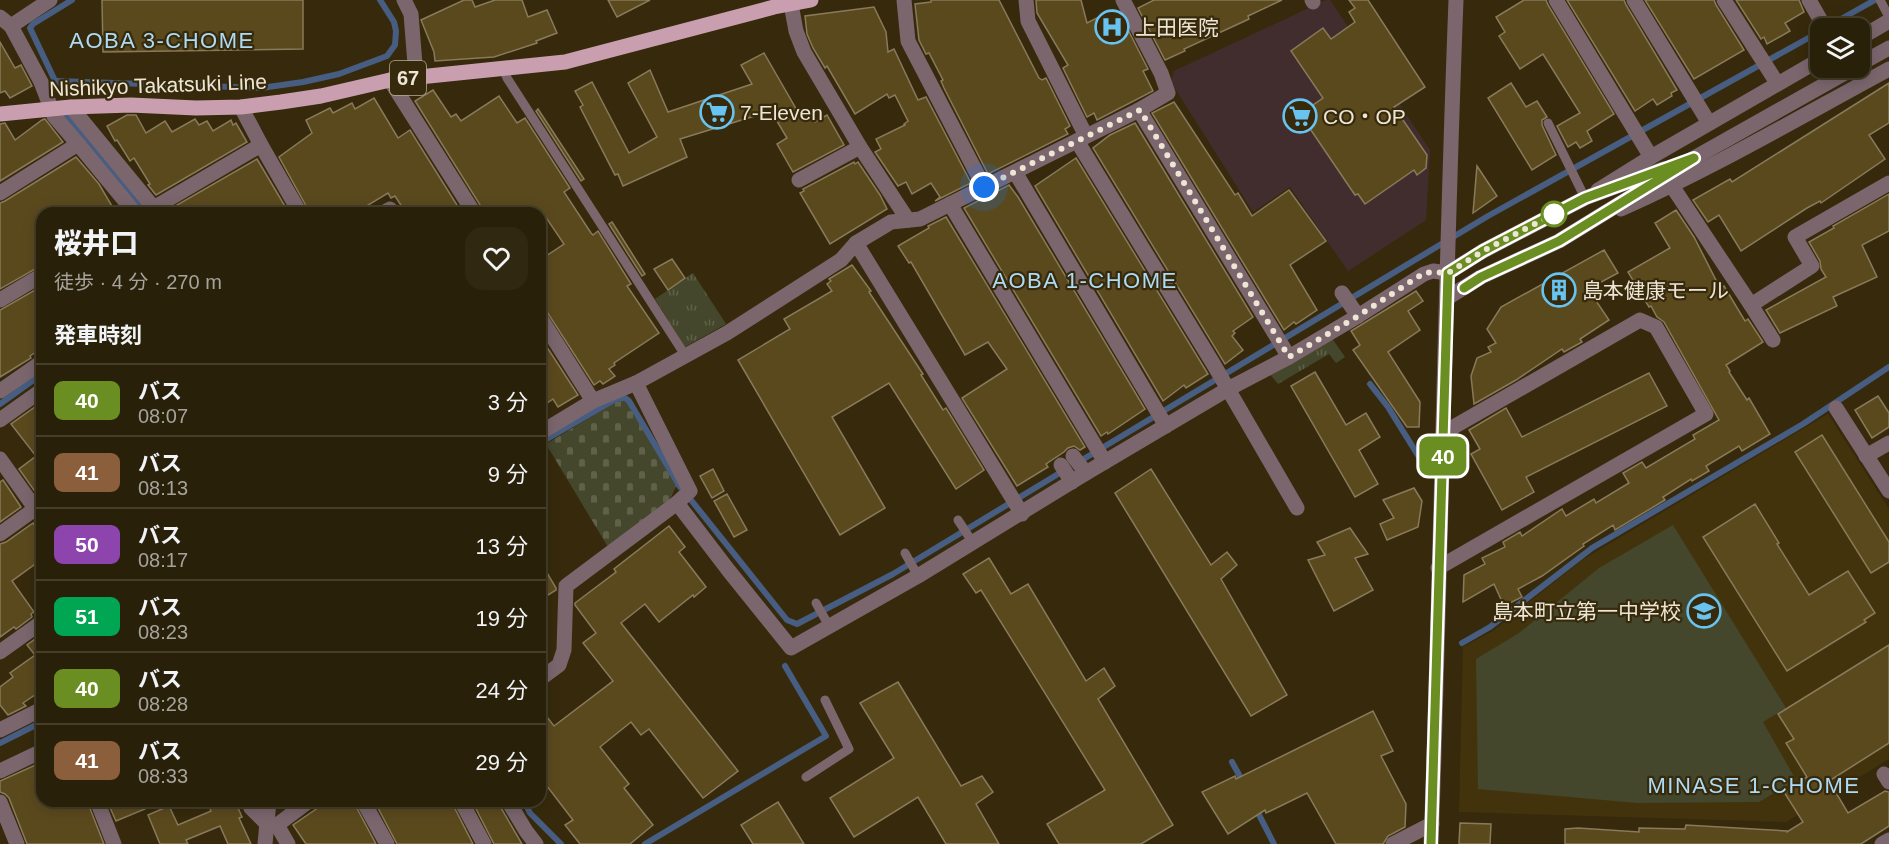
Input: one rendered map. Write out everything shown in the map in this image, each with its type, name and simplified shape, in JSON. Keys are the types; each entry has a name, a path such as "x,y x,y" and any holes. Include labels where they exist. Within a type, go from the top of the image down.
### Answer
{"main road":[{"name":"Nishikyo Takatsuki Line","path":"0,114 51,108 131,105 196,108 241,107 321,96 390,80 565,62 772,4 791,4 811,0"}],"street":[{"path":"50,0 6,21 41,81 54,116 130,207"},
{"path":"404,0 411,14 416,77"},
{"path":"904,0 908,41 984,187"},
{"path":"1026,0 1028,21 1081,139 1297,508"},
{"path":"546,429 593,401 636,383 727,333 841,260 856,243 891,222 920,219 1140,110 1168,93 1161,73 1123,0"},
{"path":"1431,844 1448,273 1448,189 1456,0"},
{"path":"1556,0 1651,157"},
{"path":"1634,0 1709,123"},
{"path":"1724,0 1777,83"},
{"path":"1809,0 1819,18"},
{"path":"791,4 796,32 804,52 860,147 908,220"},
{"path":"1870,31 1889,19"},
{"path":"1870,58 1889,48"},
{"path":"636,383 682,498 729,571 791,648 1022,514 1085,472 1424,273 1448,273 1483,251 1585,198 1810,65"},
{"path":"1591,222 1671,186 1889,69"},
{"path":"1447,298 1481,277 1559,241 1694,158 1836,78"},
{"path":"390,80 470,207"},
{"path":"70,107 149,207"},
{"path":"241,107 297,207"},
{"path":"1140,110 1288,353"},
{"path":"0,193 78,144"},
{"path":"159,207 261,145"},
{"path":"799,180 860,147"},
{"path":"1585,198 1694,158"},
{"path":"1015,172 1166,425"},
{"path":"1751,305 1812,266 1795,237 1889,183"},
{"path":"1671,186 1773,340"},
{"path":"950,204 1105,461"},
{"path":"856,243 1022,514"},
{"path":"0,300 36,279"},
{"path":"1342,293 1355,313"},
{"path":"1438,568 1706,414 1656,327 1640,320 1443,433"},
{"path":"546,327 593,401"},
{"path":"0,391 36,366"},
{"path":"0,420 36,394"},
{"path":"1836,408 1889,491"},
{"path":"1866,456 1889,443"},
{"path":"0,459 36,505"},
{"path":"1072,481 1067,461 1085,472"},
{"path":"546,675 559,665 564,650 567,586 682,498"},
{"path":"0,534 36,512"},
{"path":"0,652 36,626"},
{"path":"2,725 36,711"},
{"path":"0,771 36,755"},
{"path":"0,802 17,844"},
{"path":"99,807 114,844"},
{"path":"250,807 272,825 288,844"},
{"path":"265,844 272,825 270,807"},
{"path":"272,825 300,807"},
{"path":"366,807 387,844"},
{"path":"463,807 484,844"},
{"path":"512,807 536,844"},
{"path":"1393,844 1432,824"},
{"path":"1882,844 1889,840"}],"lane":[{"path":"1880,0 1889,19"},
{"path":"503,68 507,78 685,355"},
{"path":"1548,123 1585,198"},
{"path":"958,520 972,542"},
{"path":"905,553 918,575"},
{"path":"816,603 828,625"},
{"path":"806,777 849,749 825,700"}],"shaded area":[{"name":"CO・OP","path":"1330,0 1430,150 1426,220 1348,271 1290,187 1253,212 1171,82 1174,71"},
{"name":"島本町立第一中学校","path":"1828,414 1889,509 1889,759 1786,822 1459,812 1463,647 1493,631 1582,560"}],"green space":[{"path":"693,273 726,324 685,347 655,299"},
{"path":"1331,337 1345,357 1336,363 1329,354 1278,384 1269,373"},
{"path":"616,402 628,403 676,486 670,500 608,547 546,444"},
{"path":"1673,525 1786,708 1763,722 1796,780 1759,802 1637,803 1478,789 1476,659 1519,633 1599,568"}],"building":[{"path":"102,0 303,0 303,49 103,52"},
{"path":"464,0 472,0 475,7 495,0 522,0 528,17 547,10 557,33 536,41 537,43 494,57 435,61 434,52 421,20"},
{"path":"608,0 650,0 617,17"},
{"path":"931,0 999,0 1039,78 1042,80 1046,78 1070,126 1065,129 1068,134 988,174 944,88 941,81 943,80 929,53 926,54 919,40 915,4 931,2"},
{"path":"1036,0 1081,0 1087,23 1113,10 1117,18 1121,16 1148,69 1143,71 1153,91 1097,120 1094,113 1087,117 1063,68 1068,65 1037,13"},
{"path":"1154,0 1282,0 1248,16 1249,19 1165,60 1138,8"},
{"path":"1349,0 1368,0 1425,87 1394,107 1427,155 1426,168 1417,175 1414,170 1365,204 1358,194 1355,195 1300,114 1323,98 1291,51 1323,28 1331,39 1355,22 1349,12 1355,8"},
{"path":"1524,0 1546,0 1614,114 1587,131 1592,141 1580,148 1576,142 1568,147 1557,126 1580,113 1543,54 1520,69 1499,36 1505,32 1496,17"},
{"path":"1567,0 1624,0 1677,90 1671,93 1672,96 1657,105 1653,99 1635,111"},
{"path":"1645,0 1714,0 1744,50 1694,79"},
{"path":"1736,0 1799,0 1804,12 1785,23 1790,31 1767,44 1764,37 1761,39"},
{"path":"874,7 886,32 888,52 894,49 918,100 926,97 971,183 935,201 940,197 931,183 912,194 906,182 898,186 875,152 881,149 876,139 905,125 908,121 895,95 889,98 887,94 855,114 827,66 825,68 813,48 807,34 805,16"},
{"path":"0,42 15,68 21,65 32,86 10,98 5,91 0,93"},
{"path":"764,53 798,112 806,108 815,122 827,115 844,145 793,172 777,144 787,138 771,111 680,139 687,157 623,186 580,107 583,105 575,91 592,82 629,153 657,137 628,83 650,70 668,112 752,84 741,65"},
{"path":"1511,83 1526,107 1537,101 1547,117 1542,120 1542,125 1556,155 1532,170 1488,98"},
{"path":"1889,83 1889,123 1869,135 1885,159 1821,203 1820,201 1807,208 1741,251 1719,215 1708,222 1693,200 1730,179 1732,182"},
{"path":"433,90 451,117 456,114 461,121 499,96 517,123 525,118 570,188 564,192 591,233 593,235 598,231 631,284 627,286 659,333 614,363 615,365 609,369 615,376 603,384 600,381 594,385 546,310 546,256 564,244 546,217 546,207 481,207 415,101"},
{"path":"374,98 398,138 410,130 458,207 402,207 395,196 391,198 388,193 365,207 307,207 279,157 312,133 306,120 330,108 333,113 352,103 355,109"},
{"path":"1174,102 1235,195 1238,193 1252,216 1289,190 1326,241 1290,265 1317,310 1296,324 1294,322 1284,330 1152,113"},
{"path":"538,109 584,179 581,181 536,111"},
{"path":"127,115 136,115 146,133 165,121 172,132 195,119 199,125 207,121 213,131 231,120 233,125 236,123 247,142 156,195 134,158 130,161 107,126"},
{"path":"45,119 63,142 0,181 0,124 5,123 15,140"},
{"path":"1135,123 1253,317 1233,331 1235,333 1232,336 1243,350 1225,364 1093,148 1110,135"},
{"path":"76,157 99,184 112,207 36,207 36,268 0,289 0,203"},
{"path":"1076,158 1208,374 1186,388 1184,385 1163,401 1035,186"},
{"path":"257,159 285,207 173,207"},
{"path":"854,162 855,164 858,162 887,209 830,244 800,193 804,191 803,189"},
{"path":"1477,166 1497,196 1473,213"},
{"path":"1009,185 1145,409 1108,434 1107,432 1101,436 964,208"},
{"path":"1889,194 1889,231 1862,245 1877,277 1833,297 1837,306 1780,333 1766,310 1826,277 1809,242"},
{"path":"1676,210 1694,237 1720,288 1724,286 1745,321 1748,319 1763,342 1726,365 1770,434 1742,451 1739,446 1706,466 1709,471 1692,481 1691,479 1663,497 1665,500 1615,530 1613,525 1583,544 1584,546 1542,576 1518,589 1522,597 1504,606 1494,584 1463,602 1464,575 1485,564 1482,558 1505,547 1503,542 1520,532 1522,536 1562,509 1566,516 1594,499 1596,503 1629,483 1623,473 1642,462 1646,468 1695,439 1693,435 1719,420 1664,322 1657,317 1651,306 1649,307 1628,272 1670,248 1655,223"},
{"path":"946,217 1085,447 1080,450 1074,446 1068,448 1046,464 1048,467 1017,486 962,398 1007,369 988,342 965,355 911,262 909,263 898,246"},
{"path":"612,222 645,274 642,276 609,224"},
{"path":"1604,250 1618,273 1588,289 1609,320 1580,339 1582,342 1564,352 1562,349 1516,380 1474,404 1471,376 1477,358 1491,352 1488,347 1496,343 1487,329 1501,307"},
{"path":"672,259 685,278 668,290 654,269"},
{"path":"852,265 871,291 869,292 923,374 921,375 943,410 946,408 984,470 956,489 889,383 832,417 885,508 840,535 738,360 790,329 784,319 832,291 827,284 831,281 829,279"},
{"path":"36,289 36,352 30,356 31,358 0,377 0,310"},
{"path":"1416,291 1423,301 1408,311 1420,330 1388,352 1420,402 1419,427 1407,427 1353,350 1360,345 1351,331"},
{"path":"546,346 578,395 558,407 553,399 546,404"},
{"path":"1315,372 1346,425 1366,413 1380,437 1359,450 1378,484 1355,497 1291,386"},
{"path":"1649,373 1667,406 1526,477 1534,492 1502,510 1471,454 1480,449 1469,430 1506,408 1522,437"},
{"path":"1878,396 1889,413 1889,427 1872,438 1855,410"},
{"path":"36,406 36,456 11,424"},
{"path":"1822,435 1889,542 1889,562 1871,573 1795,452"},
{"path":"36,456 36,493 19,469"},
{"path":"713,469 724,491 712,498 700,476"},
{"path":"1151,469 1211,565 1227,552 1237,565 1221,579 1287,695 1251,716 1115,493"},
{"path":"3,480 21,507 0,522 0,482"},
{"path":"1414,488 1422,501 1418,527 1387,540 1380,524 1394,518 1383,500"},
{"path":"727,494 747,530 734,537 714,501"},
{"path":"1755,504 1809,595 1848,571 1875,613 1864,620 1866,622 1787,671 1703,537"},
{"path":"33,523 36,527 36,563 12,581 34,612 31,614 32,617 16,629 14,627 0,637 0,544"},
{"path":"669,526 685,547 679,552 706,587 659,622 645,604 621,623 738,771 703,798 649,729 641,735 631,722 600,747 629,784 624,788 653,825 630,844 580,844 565,825 573,820 546,785 546,716 554,726 613,681 583,643 596,633 575,603 616,572 614,569"},
{"path":"1350,528 1368,554 1355,558 1373,590 1334,611 1308,560 1325,555 1317,542"},
{"path":"989,558 1011,594 1028,584 1086,681 1104,668 1115,686 1098,699 1173,825 1141,844 1059,844 1047,824 1105,790 981,590 976,593 963,574"},
{"path":"546,571 556,588 546,596"},
{"path":"36,638 36,694 23,703 26,706 8,715 0,705 0,687 13,677 10,673 35,655 27,645"},
{"path":"1889,645 1889,743 1829,781 1848,813 1885,791 1889,792 1889,826 1861,844 1565,844 1565,829 1578,828 1639,832 1639,828 1685,829 1686,825 1787,832 1803,822 1784,792 1807,777 1786,743 1794,739 1778,714"},
{"path":"898,682 961,786 982,776 993,792 976,804 999,844 946,844 918,797 854,837 830,798 894,758 860,703"},
{"path":"1373,711 1393,751 1381,756 1406,804 1405,827 1388,836 1383,844 1336,844 1307,793 1266,813 1265,810 1228,834 1202,792 1235,776 1236,779"},
{"path":"36,765 36,807 89,807 104,844 27,844 9,798 0,792 0,781"},
{"path":"778,802 804,844 753,844 741,825"},
{"path":"110,807 150,807 116,821"},
{"path":"169,807 178,825 211,811 209,807 238,807 242,817 239,818 251,844 228,844 220,826 186,840 188,844 160,844 148,815"},
{"path":"319,807 356,807 376,844 306,844 293,825"},
{"path":"454,807 473,844 397,844 378,808"},
{"path":"475,807 500,807 522,844 494,844"},
{"path":"1460,823 1491,824 1490,844 1459,844"}],"waterway":[{"path":"57,85 30,28 72,0"},
{"path":"56,81 261,88 339,74 387,56 395,45 394,22 380,0"},
{"path":"1843,18 1875,0"},
{"path":"1077,463 1488,216 1810,37"},
{"path":"65,115 141,207"},
{"path":"1462,643 1490,627 1592,548 1803,424 1889,367"},
{"path":"0,404 36,378"},
{"path":"1370,384 1388,407 1419,457"},
{"path":"546,440 616,399 625,398 629,401 680,487"},
{"path":"687,495 787,620 797,624 893,574 1063,471"},
{"path":"645,844 826,736 785,666"},
{"path":"0,743 36,725"},
{"path":"1232,762 1243,782"},
{"path":"527,807 530,813 561,844"},
{"path":"1255,807 1274,844"}],"bus line":[{"name":"40","path":"1431,844 1448,273 1483,251 1585,198 1694,158 1559,241 1481,277 1464,288"}],"place":[{"name":"上田医院","path":"1112,27"},
{"name":"7-Eleven","path":"717,112"},
{"name":"CO・OP","path":"1300,116"},
{"name":"島本健康モール","path":"1559,290"},
{"name":"島本町立第一中学校","path":"1704,611"}],"district":[{"name":"AOBA 3-CHOME","path":"162,40"},
{"name":"AOBA 1-CHOME","path":"1085,280"},
{"name":"MINASE 1-CHOME","path":"1754,785"}],"route":[{"path":"984,187 1140,110 1289,357 1424,273 1448,273 1483,251 1554,214"}]}
